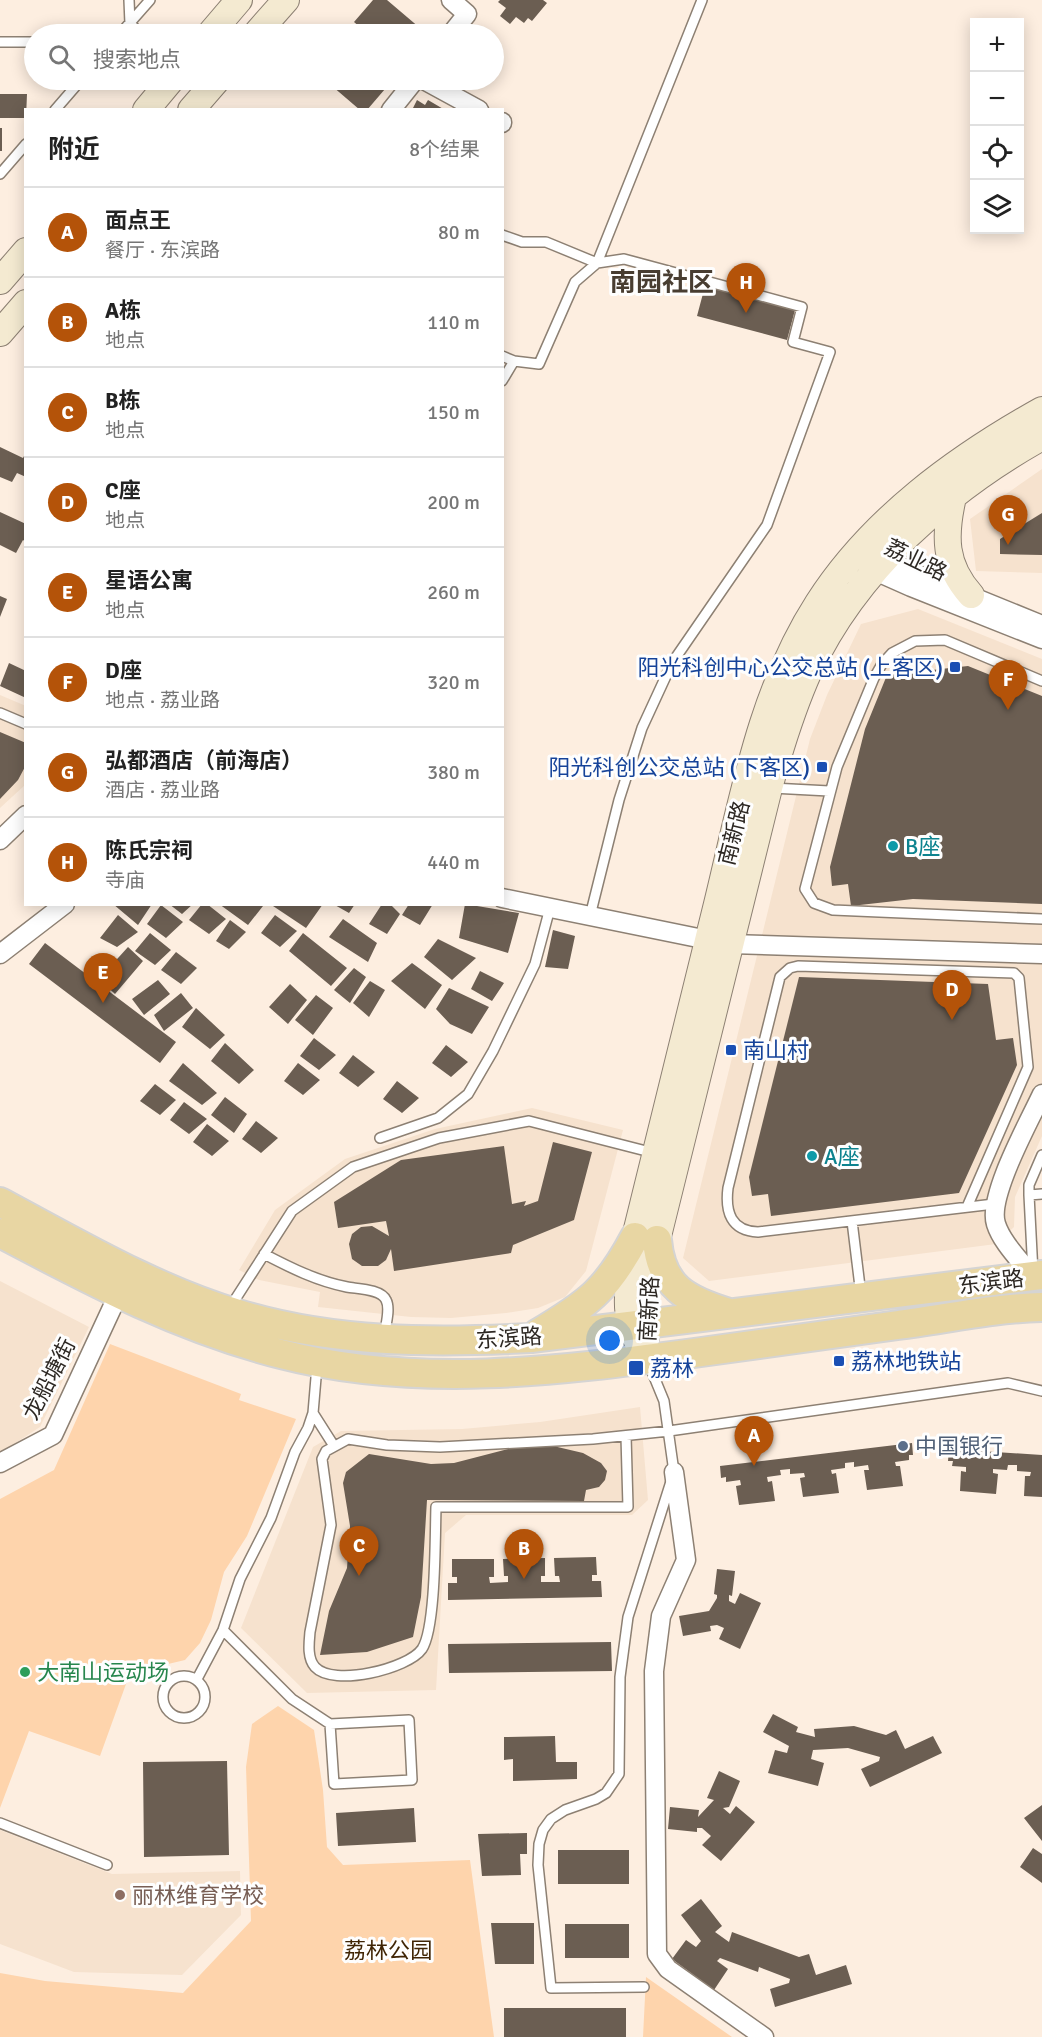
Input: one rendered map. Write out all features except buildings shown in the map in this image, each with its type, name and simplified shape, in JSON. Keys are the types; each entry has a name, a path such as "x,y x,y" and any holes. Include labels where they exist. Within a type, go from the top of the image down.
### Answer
{"main road":[{"path":"219,24 239,0"},
{"path":"265,24 286,0"},
{"path":"148,108 163,90"},
{"path":"194,108 209,90"},
{"path":"0,281 24,253"},
{"path":"0,333 24,305"},
{"name":"南新路","path":"646,1238 719,942 748,774 773,696 798,638 818,604 856,553 923,488 998,435 1042,410"},
{"name":"南新路","path":"647,1359 638,1325 645,1295 646,1238 655,1154 787,726 810,669 843,614 880,565 953,497 983,474 1042,437"},
{"path":"953,497 947,522 947,554 959,582 971,595"},
{"name":"东滨路","path":"0,1202 124,1267 228,1311 291,1328 350,1338 470,1341 531,1338 1037,1276"},
{"name":"东滨路","path":"0,1233 118,1295 167,1318 222,1338 284,1355 407,1372 454,1374 536,1371 647,1359 1038,1306"},
{"path":"531,1338 595,1296 646,1238 661,1268 678,1290 714,1308 734,1314"}],"street":[{"path":"452,0 467,14 459,24"},
{"path":"393,108 407,90"},
{"path":"442,90 475,108"},
{"name":"荔业路","path":"856,553 1042,639"},
{"name":"荔业路","path":"880,565 971,595 1042,625"},
{"path":"0,840 24,817"},
{"path":"504,898 719,942 1042,954"},
{"path":"0,954 62,906"},
{"path":"1037,1276 999,1232 993,1215 994,1204 1042,1094"},
{"name":"龙船塘街","path":"0,1462 53,1435 118,1295"},
{"path":"674,1472 686,1560 661,1616 654,1671 657,1954 668,1969 764,2037"}],"lane":[{"path":"129,0 130,24"},
{"path":"130,24 150,0"},
{"path":"504,357 514,361 539,364 575,282 597,263 702,0"},
{"path":"0,42 24,42"},
{"path":"57,108 72,90"},
{"path":"0,174 24,146"},
{"path":"504,236 522,242 546,242 597,263 624,259 802,307 793,342 830,352 767,525 672,663 642,728 620,800 590,916"},
{"path":"504,378 514,361"},
{"path":"1042,681 945,640 931,638 903,646 882,664 849,736 830,791 805,889 809,900 819,907 833,910 1042,918"},
{"path":"0,713 24,723"},
{"path":"769,788 830,791"},
{"path":"380,1138 438,1118 468,1094 493,1052 535,964 550,908"},
{"path":"967,1207 1028,1067 1019,978 1014,973 790,968 780,977 728,1188 728,1212 734,1224 749,1232 994,1204"},
{"path":"228,1311 292,1211 353,1167 439,1138 529,1121 655,1154"},
{"path":"1037,1276 1029,1185 1042,1155"},
{"path":"1029,1195 1042,1194"},
{"path":"852,1221 861,1297"},
{"path":"264,1254 306,1275 336,1285 380,1293 386,1297 388,1305 383,1339"},
{"path":"644,1987 551,1988 538,1865 539,1844 543,1830 551,1819 565,1810 606,1793 620,1774 620,1677 628,1617 674,1472 662,1391 647,1359"},
{"path":"197,1679 223,1630 240,1578 272,1518 295,1452 313,1413 317,1361"},
{"path":"626,1436 628,1507 436,1507 430,1618 428,1634 422,1648 412,1658 399,1664 362,1674 338,1676 321,1672 314,1666 309,1648 331,1525 322,1459 326,1451 348,1440 387,1445 440,1447 626,1436 1008,1383 1042,1391"},
{"path":"313,1413 334,1446"},
{"path":"223,1630 292,1699 330,1724 409,1720 412,1780 334,1784 330,1724"},
{"path":"176,1677 197,1679 205,1690 206,1697 201,1710 196,1715 183,1718 170,1712 164,1700 166,1686 176,1677"},
{"path":"0,1823 107,1865"}],"shaded area":[{"path":"1042,469 1042,573 976,571 970,519"},
{"path":"918,609 1042,659 1042,1136 1015,1197 1014,1227 996,1244 709,1281 683,1258 810,739 827,695 861,624"},
{"path":"0,695 24,705 24,786 0,808"},
{"path":"532,1108 623,1130 586,1271 565,1297 538,1308 506,1313 451,1318 411,1317 318,1307 320,1292 259,1280 239,1270 275,1210 345,1159 435,1129"},
{"path":"0,1281 89,1327 40,1427 0,1453"},
{"path":"640,1407 648,1500 632,1515 466,1515 445,1533 436,1690 307,1693 241,1628 313,1447 341,1431 462,1429 540,1422"},
{"name":"丽林维育学校","path":"0,1830 112,1874 240,1871 241,1915 182,1975 74,1972 0,1944"}],"green space":[{"path":"110,1344 241,1394 239,1400 296,1419 247,1536 224,1572 211,1620 200,1643 185,1660 130,1673 100,1756 29,1731 0,1808 0,1499 54,1470"},
{"name":"荔林公园","path":"278,1706 314,1730 323,1790 327,1847 343,1865 470,1860 494,2037 0,2037 0,1973 45,1981 183,1993 251,1921 246,1767 252,1724"},
{"path":"646,1977 732,2037 643,2037"}],"place":[{"name":"陈氏宗祠","path":"746,313"},
{"name":"弘都酒店（前海店）","path":"1008,545"},
{"name":"阳光科创中心公交总站 (上客区)","path":"955,667"},
{"name":"D座","path":"1008,710"},
{"name":"阳光科创公交总站 (下客区)","path":"822,767"},
{"name":"B座","path":"893,846"},
{"name":"星语公寓","path":"103,1003"},
{"name":"C座","path":"952,1020"},
{"name":"南山村","path":"731,1050"},
{"name":"A座","path":"812,1156"},
{"name":"荔林地铁站","path":"839,1361"},
{"name":"荔林","path":"636,1368"},
{"name":"中国银行","path":"903,1446"},
{"name":"面点王","path":"754,1466"},
{"name":"B栋","path":"359,1576"},
{"name":"A栋","path":"524,1579"},
{"name":"大南山运动场","path":"25,1672"},
{"name":"丽林维育学校","path":"120,1895"}],"district":[{"name":"南园社区","path":"662,283"}]}
